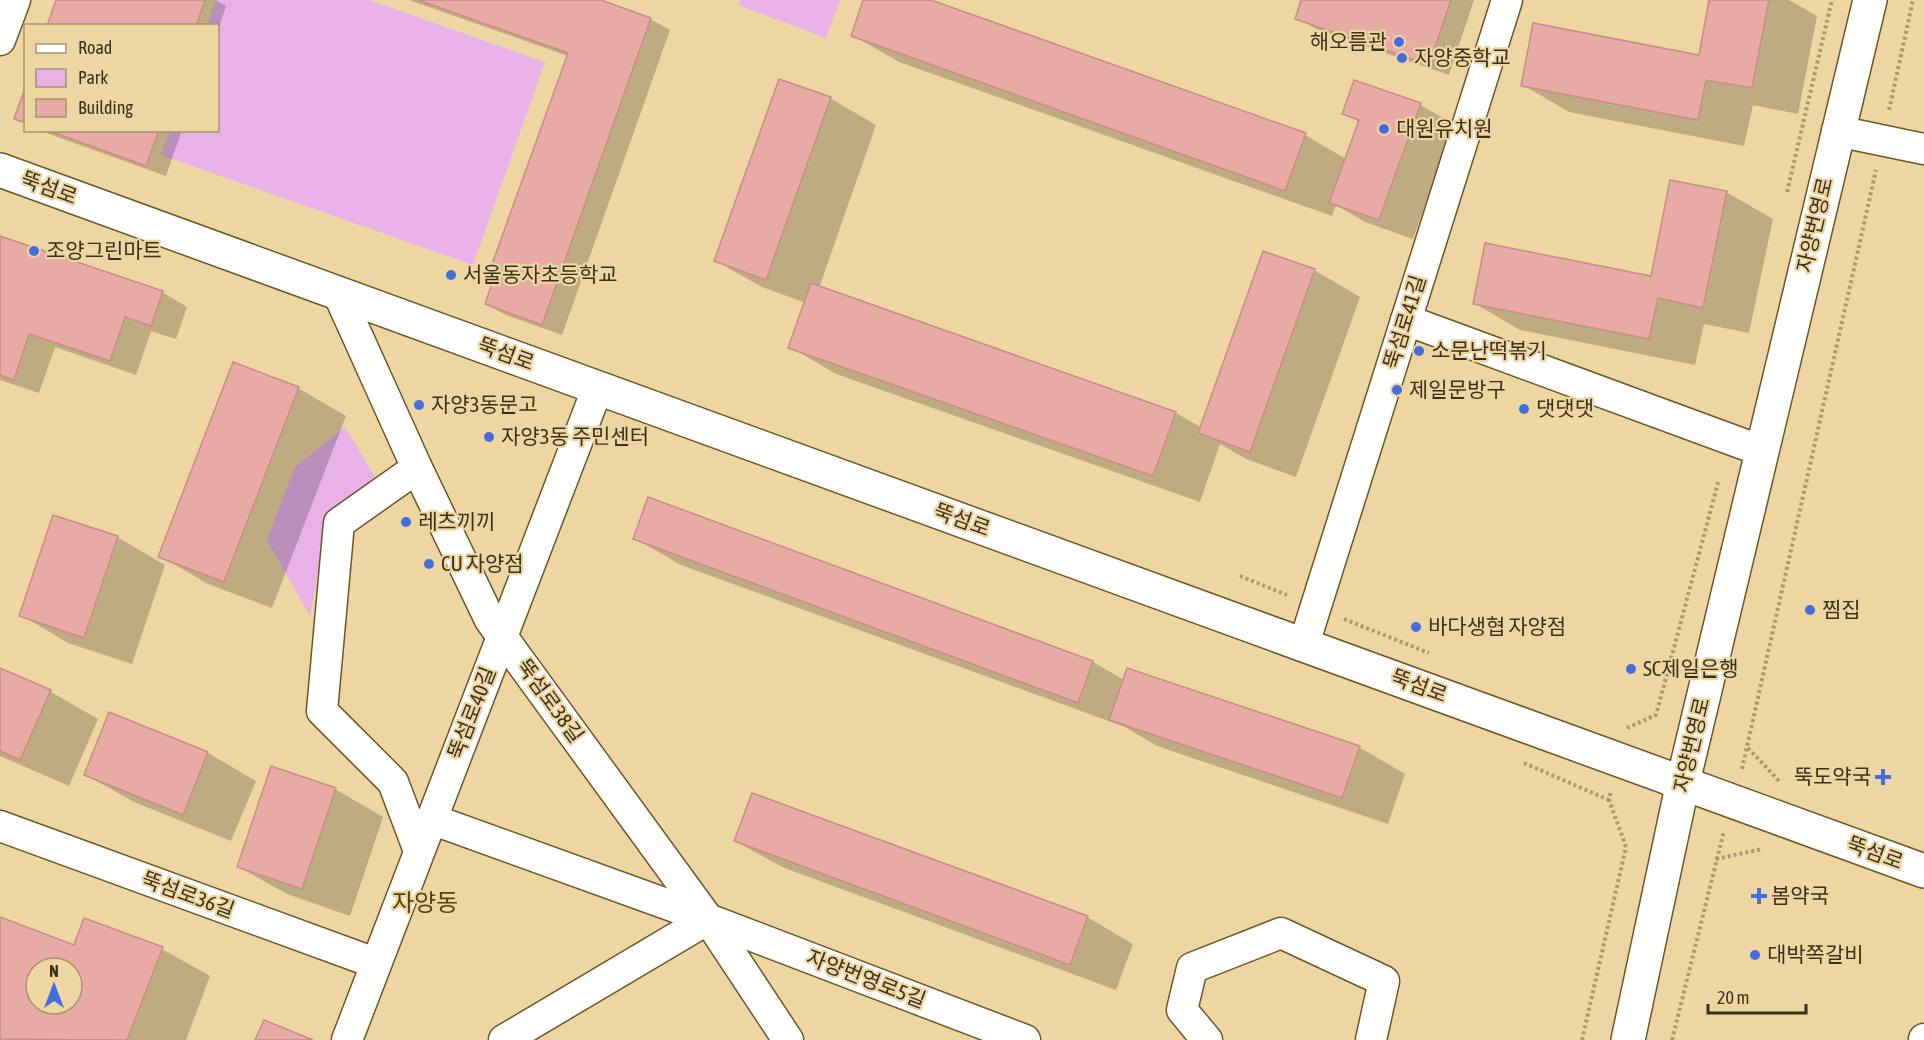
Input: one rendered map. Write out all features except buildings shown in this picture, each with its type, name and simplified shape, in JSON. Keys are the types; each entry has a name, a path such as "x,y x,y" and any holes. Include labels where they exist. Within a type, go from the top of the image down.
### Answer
{"main road":[{"name":"자양번영로","path":"1628,1040 1683,782 1870,0"},
{"name":"뚝섬로","path":"0,170 1924,871"}],"street":[{"name":"뚝섬로41길","path":"1304,644 1507,0"},
{"path":"0,40 12,2"},
{"path":"1837,131 1924,149"},
{"name":"뚝섬로38길","path":"338,292 417,468 490,620 708,919"},
{"path":"1406,320 1762,451"},
{"name":"뚝섬로40길","path":"347,1040 598,387"},
{"path":"417,468 339,523 322,711 393,782 419,850"},
{"name":"자양번영로5길","path":"431,819 708,919 1025,1040"},
{"name":"뚝섬로36길","path":"0,826 375,963"},
{"path":"504,1040 708,919 788,1040"},
{"path":"1207,1040 1182,1010 1192,968 1281,933 1384,981 1371,1040"}],"path":[{"path":"1786,196 1832,0"},
{"path":"1672,1040 1750,737 1913,0"},
{"path":"1582,1040 1626,847 1609,800 1622,730 1656,715 1730,439"}],"green space":[{"path":"216,0 369,0 545,62 473,265 161,155 170,132 219,132 219,24 207,24"},
{"path":"740,0 840,0 826,38 738,5"},
{"path":"345,427 378,482 329,510 310,616 267,540 295,467"}],"place":[{"name":"해오름관","path":"1399,42"},
{"name":"자양중학교","path":"1402,58"},
{"name":"대원유치원","path":"1384,129"},
{"name":"조양그린마트","path":"34,251"},
{"name":"서울동자초등학교","path":"451,275"},
{"name":"소문난떡볶기","path":"1419,351"},
{"name":"제일문방구","path":"1397,390"},
{"name":"자양3동문고","path":"419,405"},
{"name":"댓댓댓","path":"1524,409"},
{"name":"자양3동 주민센터","path":"489,437"},
{"name":"레츠끼끼","path":"406,522"},
{"name":"CU 자양점","path":"429,564"},
{"name":"찜집","path":"1810,610"},
{"name":"바다생협 자양점","path":"1416,627"},
{"name":"SC제일은행","path":"1631,669"},
{"name":"뚝도약국","path":"1883,777"},
{"name":"봄약국","path":"1759,896"},
{"name":"대박쪽갈비","path":"1755,955"}],"district":[{"name":"자양동","path":"425,903"}]}
